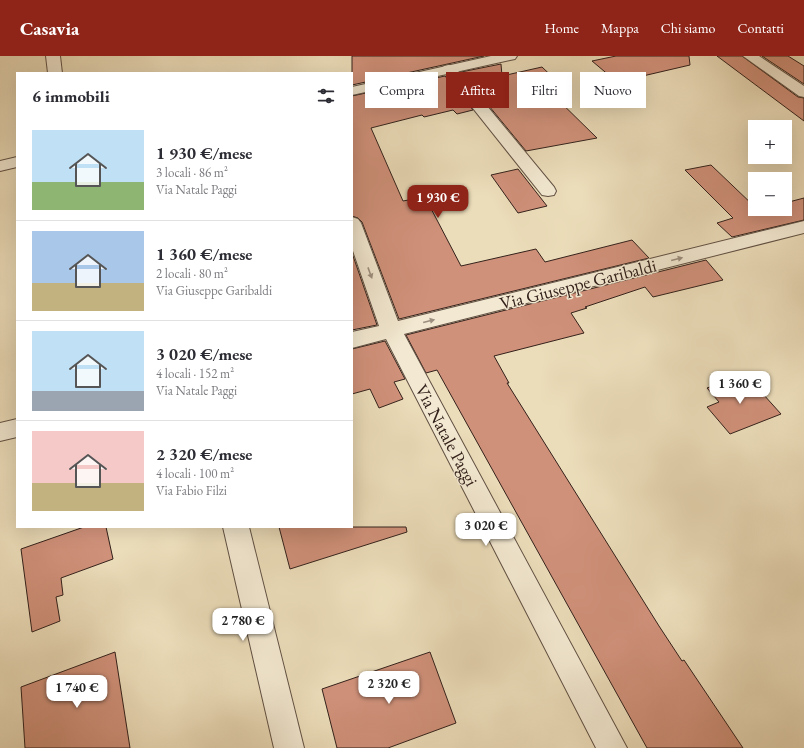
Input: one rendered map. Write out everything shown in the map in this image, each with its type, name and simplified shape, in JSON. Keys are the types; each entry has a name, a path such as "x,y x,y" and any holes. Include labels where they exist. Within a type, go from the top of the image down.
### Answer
{"street":[{"path":"53,56 55,72"},
{"path":"353,91 510,56"},
{"path":"750,56 804,94"},
{"path":"449,69 548,191"},
{"path":"0,166 16,162"},
{"name":"Via Natale Paggi","path":"353,226 391,330 612,748"},
{"name":"Via Giuseppe Garibaldi","path":"353,340 804,227"},
{"path":"0,432 16,428"},
{"path":"236,528 288,748"}],"building":[{"path":"352,56 484,56 411,72 365,72 365,82 353,85"},
{"path":"616,56 689,56 690,65 646,75 646,72 605,72 592,61"},
{"path":"717,56 742,56 798,97 804,98 804,121"},
{"path":"762,56 788,56 804,66 804,84"},
{"path":"501,64 502,72 461,72"},
{"path":"542,67 547,72 520,72"},
{"path":"517,73 517,108 566,108 597,138 526,151 491,108 509,108 509,74"},
{"path":"445,76 446,108 471,108 473,110 457,114 453,110 424,117 422,115 371,128 403,201 425,197 461,266 536,249 545,262 632,240 649,258 399,319 362,222 358,218 353,216 353,96 365,93 365,108 438,108 438,78"},
{"path":"711,165 748,200 748,216 792,216 792,201 804,198 804,220 732,237 717,223 733,218 685,170"},
{"path":"518,169 547,206 518,213 491,175"},
{"path":"353,256 377,325 353,330"},
{"path":"706,260 723,280 653,297 645,287 571,313 584,333 494,356 509,383 507,383 659,626 682,661 684,660 743,748 647,748 437,370 426,373 406,335"},
{"path":"385,341 405,379 394,382 403,399 379,408 370,389 353,394 353,349"},
{"path":"737,377 746,387 754,384 781,414 730,434 707,407 719,402 707,388"},
{"path":"406,527 407,532 290,569 279,528"},
{"path":"81,528 106,528 113,559 61,578 63,595 56,597 60,621 32,632 21,549"},
{"path":"115,652 130,748 25,748 21,687"},
{"path":"430,652 456,723 388,748 337,748 322,689"}]}
